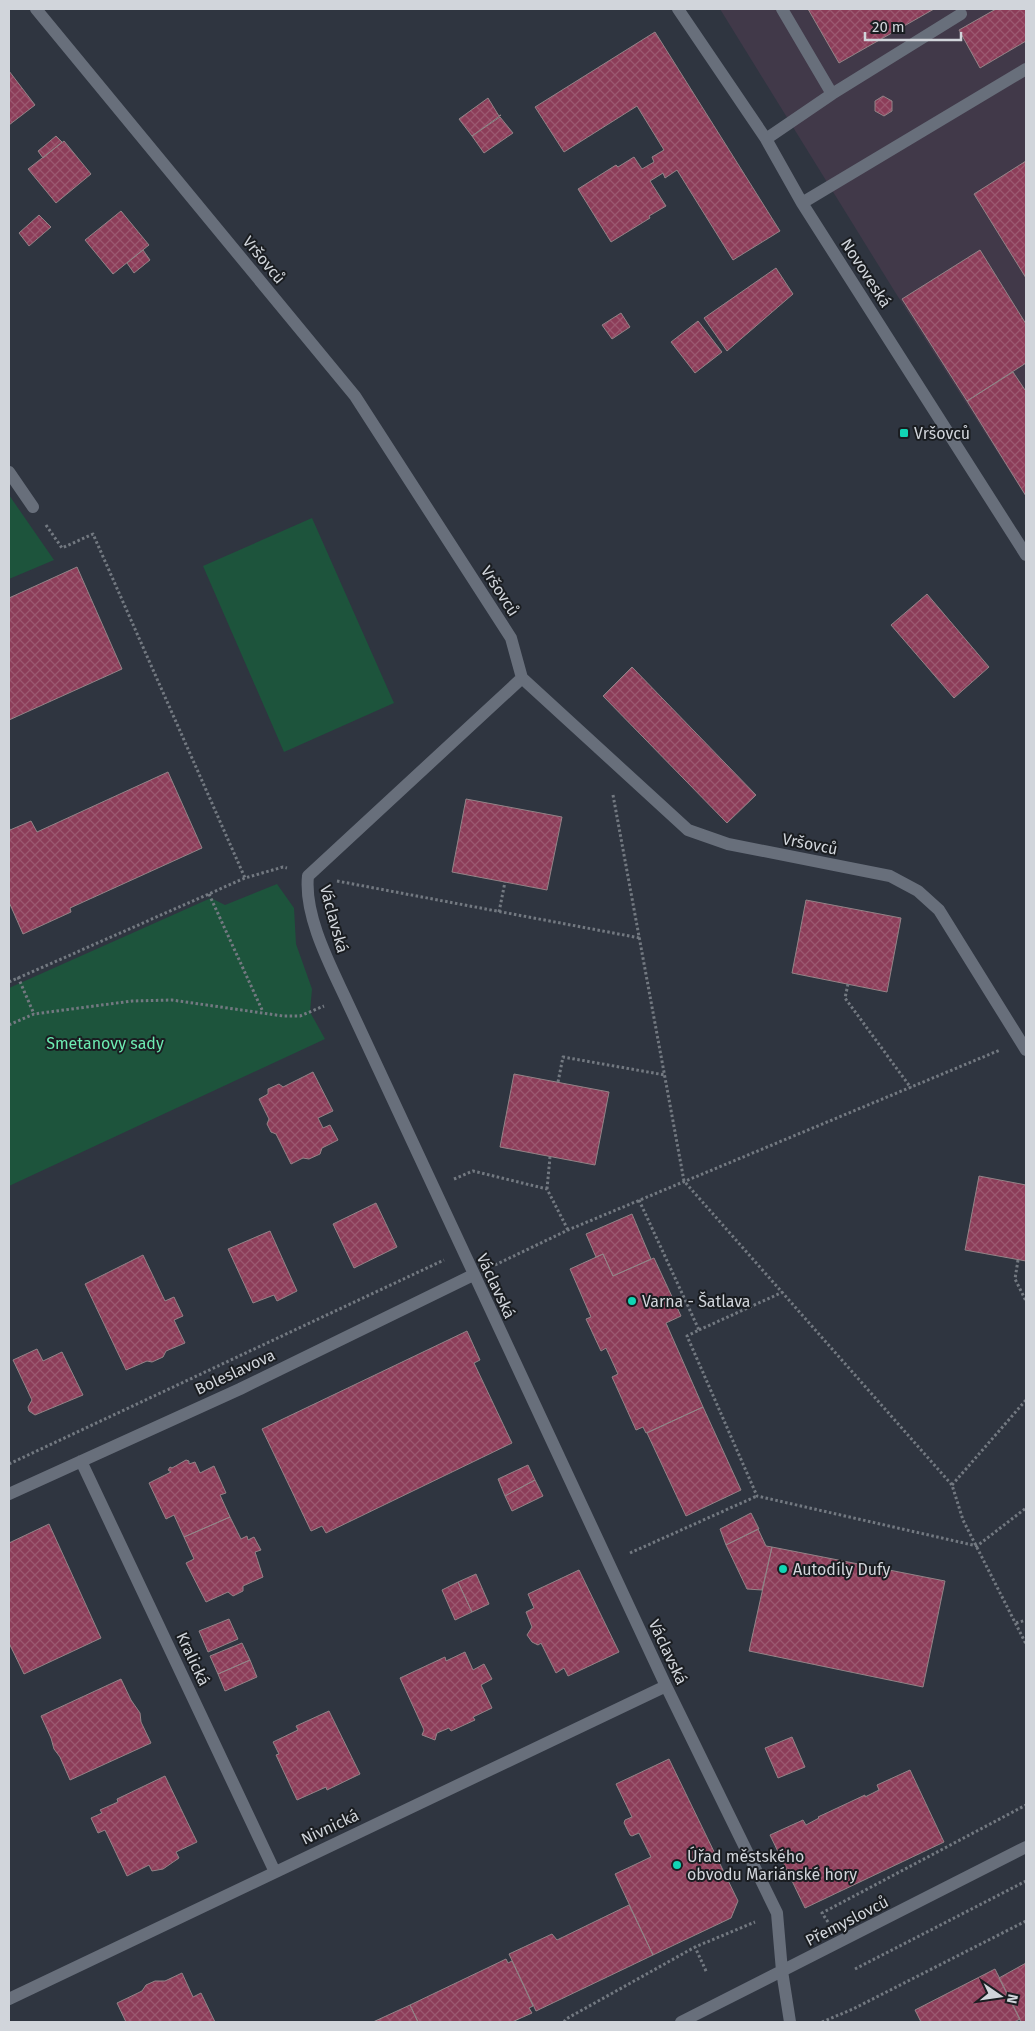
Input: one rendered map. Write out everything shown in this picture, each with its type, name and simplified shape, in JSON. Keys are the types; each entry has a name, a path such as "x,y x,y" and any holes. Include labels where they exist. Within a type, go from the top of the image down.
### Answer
{"street":[{"name":"Vršovců","path":"36,9 355,396 511,638 522,678 606,757 688,830 728,844 890,876 918,891 939,910 1024,1046"},
{"name":"Novoveská","path":"678,9 766,139 802,203 1026,555"},
{"path":"782,9 832,94"},
{"path":"766,139 832,94 961,14"},
{"path":"802,203 1026,69"},
{"path":"9,472 33,507"},
{"name":"Václavská","path":"522,678 308,876 307,890 316,927 327,958 666,1686 777,1913 782,1971 790,2022"},
{"name":"Boleslavova","path":"9,1494 240,1389 474,1275"},
{"name":"Kralická","path":"81,1461 274,1872"},
{"name":"Nivnická","path":"9,1999 666,1686"},
{"name":"Přemyslovců","path":"681,2022 1026,1847"}],"path":[{"path":"33,507 62,548 93,534 244,878"},
{"path":"606,757 684,1181 952,1485 963,1520 1026,1644"},
{"path":"9,982 244,878 283,867 308,876 640,938"},
{"path":"499,912 505,882"},
{"path":"209,894 264,1013"},
{"path":"18,977 34,1014"},
{"path":"848,984 845,998 911,1088"},
{"path":"9,1026 34,1014 132,1001 172,1000 283,1016 300,1016 317,1010 344,995"},
{"path":"474,1275 568,1230 684,1181 911,1088 1024,1046"},
{"path":"558,1082 563,1057 665,1076"},
{"path":"550,1157 547,1189 568,1230"},
{"path":"433,1188 473,1171 547,1189"},
{"path":"639,1200 699,1330"},
{"path":"9,1464 462,1251"},
{"path":"1018,1260 1015,1279 1026,1301"},
{"path":"758,1496 688,1336 782,1292"},
{"path":"952,1485 1026,1400"},
{"path":"608,1562 758,1496 977,1546"},
{"path":"977,1546 1026,1508"},
{"path":"1016,1624 1026,1620"},
{"path":"839,1942 822,1913 1026,1805"},
{"path":"855,1969 1026,1881"},
{"path":"564,2022 566,2019 695,1948 777,1913"},
{"path":"822,2022 853,2009 1026,1921"},
{"path":"695,1948 706,1971"}],"shaded area":[{"path":"720,9 1026,9 1026,497 895,292"}],"green space":[{"path":"9,495 54,560 9,579"},
{"path":"312,518 394,703 284,752 203,566"},
{"name":"Smetanovy sady","path":"277,884 294,908 296,944 312,989 310,1012 325,1039 9,1186 9,988 211,898 225,905"}],"building":[{"path":"808,9 934,9 839,63"},
{"path":"996,9 1026,9 1026,41 980,68 959,30"},
{"path":"655,32 780,231 733,260 677,170 665,178 663,173 650,181 666,206 611,242 578,189 616,165 618,167 634,157 642,169 654,162 652,157 664,150 637,106 564,152 535,107"},
{"path":"9,71 35,105 9,125"},
{"path":"883,96 892,101 892,111 884,116 875,111 875,101"},
{"path":"488,98 499,116 501,115 472,136 459,119"},
{"path":"500,117 513,133 484,153 472,136"},
{"path":"56,136 62,142 43,158 38,151"},
{"path":"64,141 91,174 56,203 28,169"},
{"path":"1026,161 1026,278 974,194"},
{"path":"121,211 149,245 113,274 85,240"},
{"path":"39,215 51,227 29,246 19,233"},
{"path":"143,250 150,260 134,273 127,263"},
{"path":"980,250 1026,324 1026,363 967,401 902,299"},
{"path":"776,268 793,294 727,351 704,318"},
{"path":"621,313 630,327 612,339 602,325"},
{"path":"698,321 722,352 695,373 671,342"},
{"path":"1013,372 1026,390 1026,496 967,401"},
{"path":"77,567 122,669 9,720 9,598"},
{"path":"927,594 989,667 954,698 891,625"},
{"path":"632,667 756,795 727,823 603,696"},
{"path":"168,772 202,848 70,908 71,912 23,934 9,902 9,826 10,830 31,821 37,832"},
{"path":"466,799 562,817 547,890 452,872"},
{"path":"806,900 901,918 887,992 792,973"},
{"path":"313,1072 333,1111 318,1118 323,1128 330,1125 338,1140 322,1148 320,1154 309,1159 303,1158 291,1164 276,1134 271,1132 267,1124 269,1119 259,1099 268,1094 268,1089 279,1084 283,1087"},
{"path":"514,1074 609,1092 595,1165 500,1147"},
{"path":"979,1176 1026,1185 1026,1261 965,1250"},
{"path":"376,1203 397,1247 354,1268 333,1224"},
{"path":"632,1214 651,1259 613,1276 603,1254 596,1257 586,1234"},
{"path":"270,1231 297,1291 277,1301 274,1295 253,1303 228,1249"},
{"path":"603,1254 613,1276 654,1258 681,1316 666,1323 703,1407 646,1433 643,1427 636,1430 612,1377 618,1374 606,1348 601,1351 586,1319 591,1317 570,1269"},
{"path":"143,1255 165,1301 174,1297 183,1316 174,1320 185,1343 166,1351 163,1357 152,1362 147,1361 126,1370 85,1284"},
{"path":"467,1331 480,1360 474,1363 512,1443 326,1533 322,1526 311,1531 262,1429"},
{"path":"37,1349 43,1361 62,1352 83,1395 35,1415 29,1411 28,1407 32,1400 13,1360"},
{"path":"703,1407 741,1490 686,1516 647,1433"},
{"path":"186,1460 189,1461 189,1464 195,1462 200,1473 214,1466 226,1493 220,1495 230,1517 184,1537 174,1515 166,1519 149,1483 171,1472 168,1470 170,1467 172,1468"},
{"path":"528,1465 535,1480 505,1496 498,1479"},
{"path":"535,1480 543,1496 512,1511 505,1496"},
{"path":"751,1513 759,1529 726,1545 720,1529"},
{"path":"230,1517 241,1539 247,1536 248,1540 254,1537 261,1550 255,1552 263,1577 243,1586 243,1591 233,1596 228,1592 206,1602 186,1563 194,1559 184,1537"},
{"path":"49,1524 101,1638 24,1674 9,1643 9,1543"},
{"path":"758,1529 766,1546 772,1547 762,1590 747,1589 726,1545"},
{"path":"772,1547 945,1581 923,1687 749,1651"},
{"path":"579,1570 619,1652 568,1676 564,1668 556,1673 541,1643 538,1645 532,1642 527,1635 532,1627 526,1612 534,1608 528,1594"},
{"path":"476,1574 489,1604 472,1612 458,1582"},
{"path":"458,1582 472,1612 455,1620 442,1590"},
{"path":"229,1619 238,1639 208,1652 199,1631"},
{"path":"242,1643 250,1660 218,1674 210,1656"},
{"path":"465,1652 473,1670 484,1664 492,1679 481,1685 492,1708 473,1717 475,1720 451,1731 449,1728 437,1733 435,1740 422,1735 424,1730 400,1678 445,1657 446,1661"},
{"path":"250,1660 257,1677 225,1691 218,1674"},
{"path":"121,1679 131,1700 140,1713 141,1722 151,1743 70,1780 60,1757 54,1749 41,1716"},
{"path":"329,1711 360,1774 327,1790 326,1787 297,1800 276,1755 279,1754 273,1742 298,1730 296,1726"},
{"path":"792,1737 805,1767 778,1778 765,1748"},
{"name":"Úřad městského obvodu Mariánské hory","path":"669,1759 738,1901 731,1918 653,1955 615,1874 651,1857 639,1833 630,1835 624,1823 625,1820 632,1817 616,1784"},
{"path":"910,1770 944,1842 805,1908 770,1835 803,1820 806,1825 818,1817 879,1790 877,1785"},
{"path":"165,1776 197,1842 176,1852 179,1858 163,1869 152,1871 149,1865 127,1876 105,1830 98,1833 91,1818 102,1813 100,1810 118,1802 117,1799"},
{"path":"629,1905 653,1955 536,2011 509,1954 552,1934 557,1940"},
{"path":"506,1959 508,1963 512,1961 533,2006 529,2008 532,2013 512,2022 418,2022 410,2005"},
{"path":"1026,1963 1026,2022 1021,2022 999,1978"},
{"path":"995,1969 1020,2019 1014,2022 921,2022 915,2010"},
{"path":"182,1973 193,1997 201,1993 215,2022 126,2022 117,2003 142,1991 146,1985 155,1981 165,1981"},
{"path":"410,2005 418,2022 373,2022"}],"place":[{"name":"Vršovců","path":"904,433"},
{"name":"Varna - Šatlava","path":"632,1301"},
{"name":"Autodíly Dufy","path":"783,1569"},
{"name":"Úřad městského obvodu Mariánské hory","path":"677,1865"}]}
